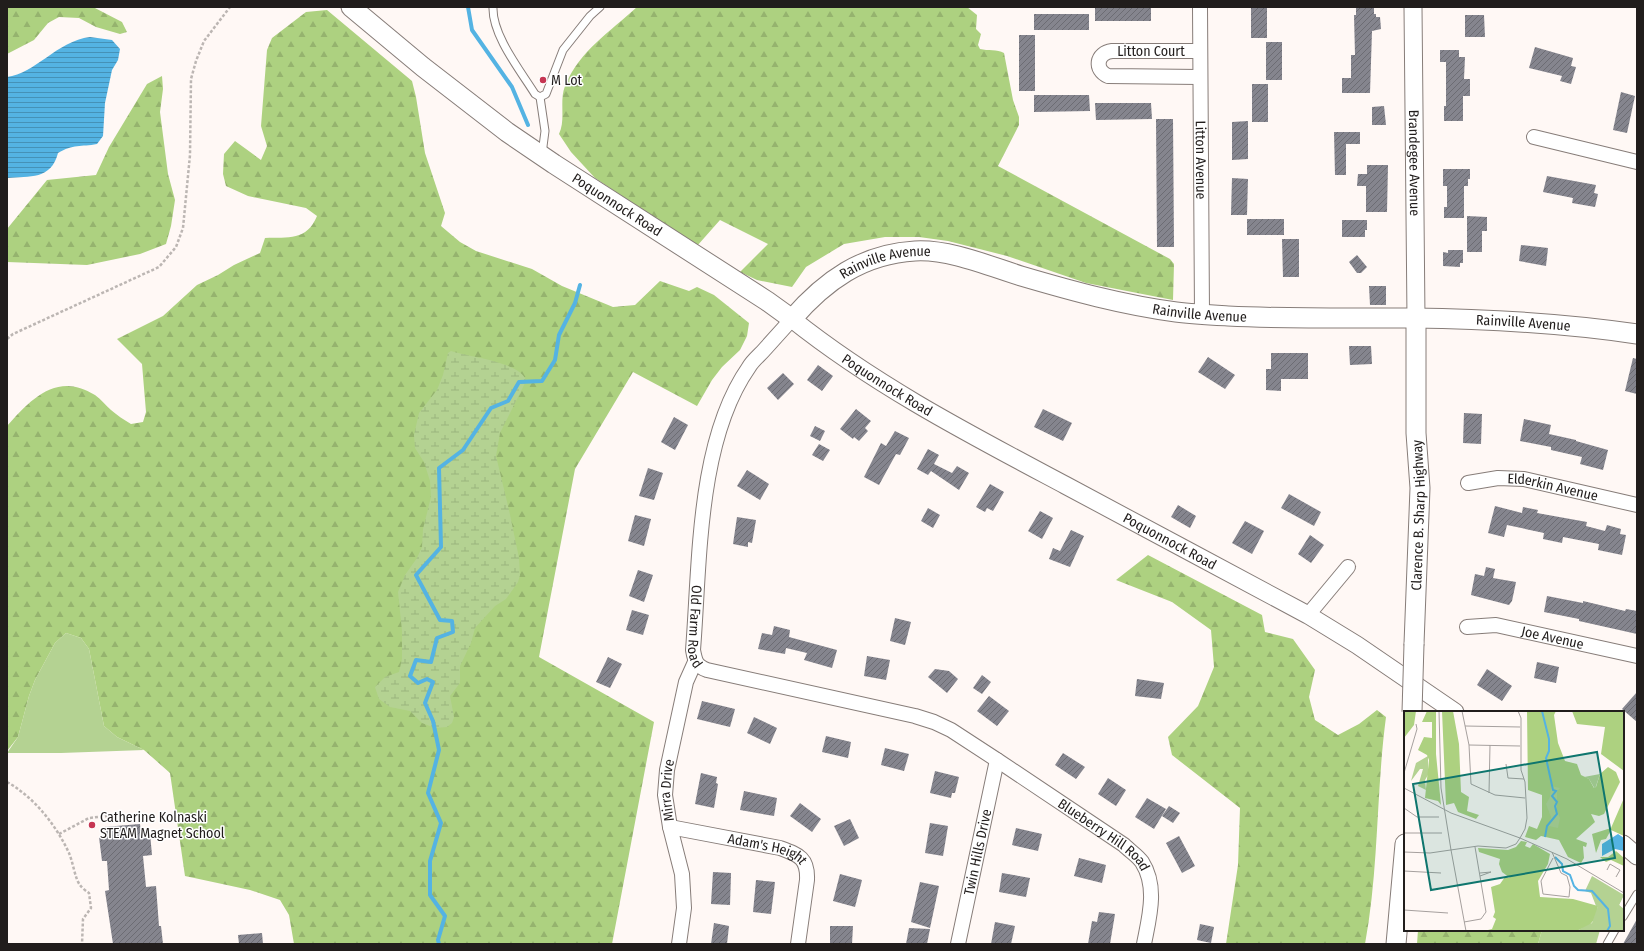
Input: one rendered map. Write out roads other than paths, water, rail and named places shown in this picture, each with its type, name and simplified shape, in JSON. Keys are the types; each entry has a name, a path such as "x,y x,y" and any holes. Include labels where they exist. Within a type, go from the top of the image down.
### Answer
{"main road":[{"name":"Poquonnock Road","path":"351,7 429,72 507,132 541,156 767,301 792,319"},
{"name":"Rainville Avenue","path":"792,319 809,299 840,274 865,262 890,254 916,250 950,255 1115,301 1176,312 1275,318 1416,318 1523,323 1599,329 1637,334"},
{"name":"Clarence B. Sharp Highway","path":"1412,711 1420,488 1416,433 1416,318"},
{"path":"1396,944 1404,855"}],"street":[{"name":"Litton Avenue","path":"1200,7 1202,314"},
{"name":"Brandegee Avenue","path":"1413,7 1416,318"},
{"name":"Litton Court","path":"1200,52 1112,51 1104,53 1098,64 1101,72 1108,76 1200,77"},
{"path":"1534,137 1637,162"},
{"name":"Poquonnock Road","path":"792,319 816,338 896,392 957,428 1308,615 1357,645 1454,711"},
{"name":"Old Farm Road","path":"792,319 749,366 736,389 723,419 708,481 700,534 693,650 695,662 698,667 706,670 915,716 951,730 997,760"},
{"name":"Elderkin Avenue","path":"1468,483 1494,478 1524,479 1637,505"},
{"path":"1308,615 1348,566"},
{"name":"Joe Avenue","path":"1467,627 1496,625 1637,656"},
{"name":"Mirra Drive","path":"678,944 684,908 682,874 670,827 665,795 667,770 686,682 695,662"},
{"name":"Twin Hills Drive","path":"958,944 997,760"},
{"name":"Blueberry Hill Road","path":"997,760 1124,845 1142,862 1149,880 1152,903 1144,944"},
{"name":"Adam's Height","path":"670,827 780,848 796,854 804,861 808,870 798,944"},
{"path":"1624,845 1637,856"}],"lane":[{"path":"493,7 493,16 501,41 535,94 540,96 546,94 563,50 590,16 600,7"},
{"path":"540,96 545,132 541,156"},
{"path":"1624,915 1637,894"},
{"path":"1607,944 1615,931"}],"water":[{"path":"90,37 112,40 120,49 118,60 112,70 105,103 103,136 97,144 73,147 58,153 55,162 45,172 38,175 7,178 7,77 17,75 27,70 67,45"}],"waterway":[{"path":"468,7 472,30 512,87 528,125"},
{"path":"439,944 438,940 445,916 430,895 430,861 441,823 428,793 439,750 433,721 425,703 433,682 427,679 418,683 410,676 416,660 431,662 437,638 453,632 452,621 440,620 416,575 441,547 439,468 463,450 491,408 508,401 519,382 542,381 555,360 559,335 575,303 580,285"}],"place":[{"name":"M Lot","path":"543,80"},
{"name":"Catherine Kolnaski STEAM Magnet School","path":"92,825"}]}
